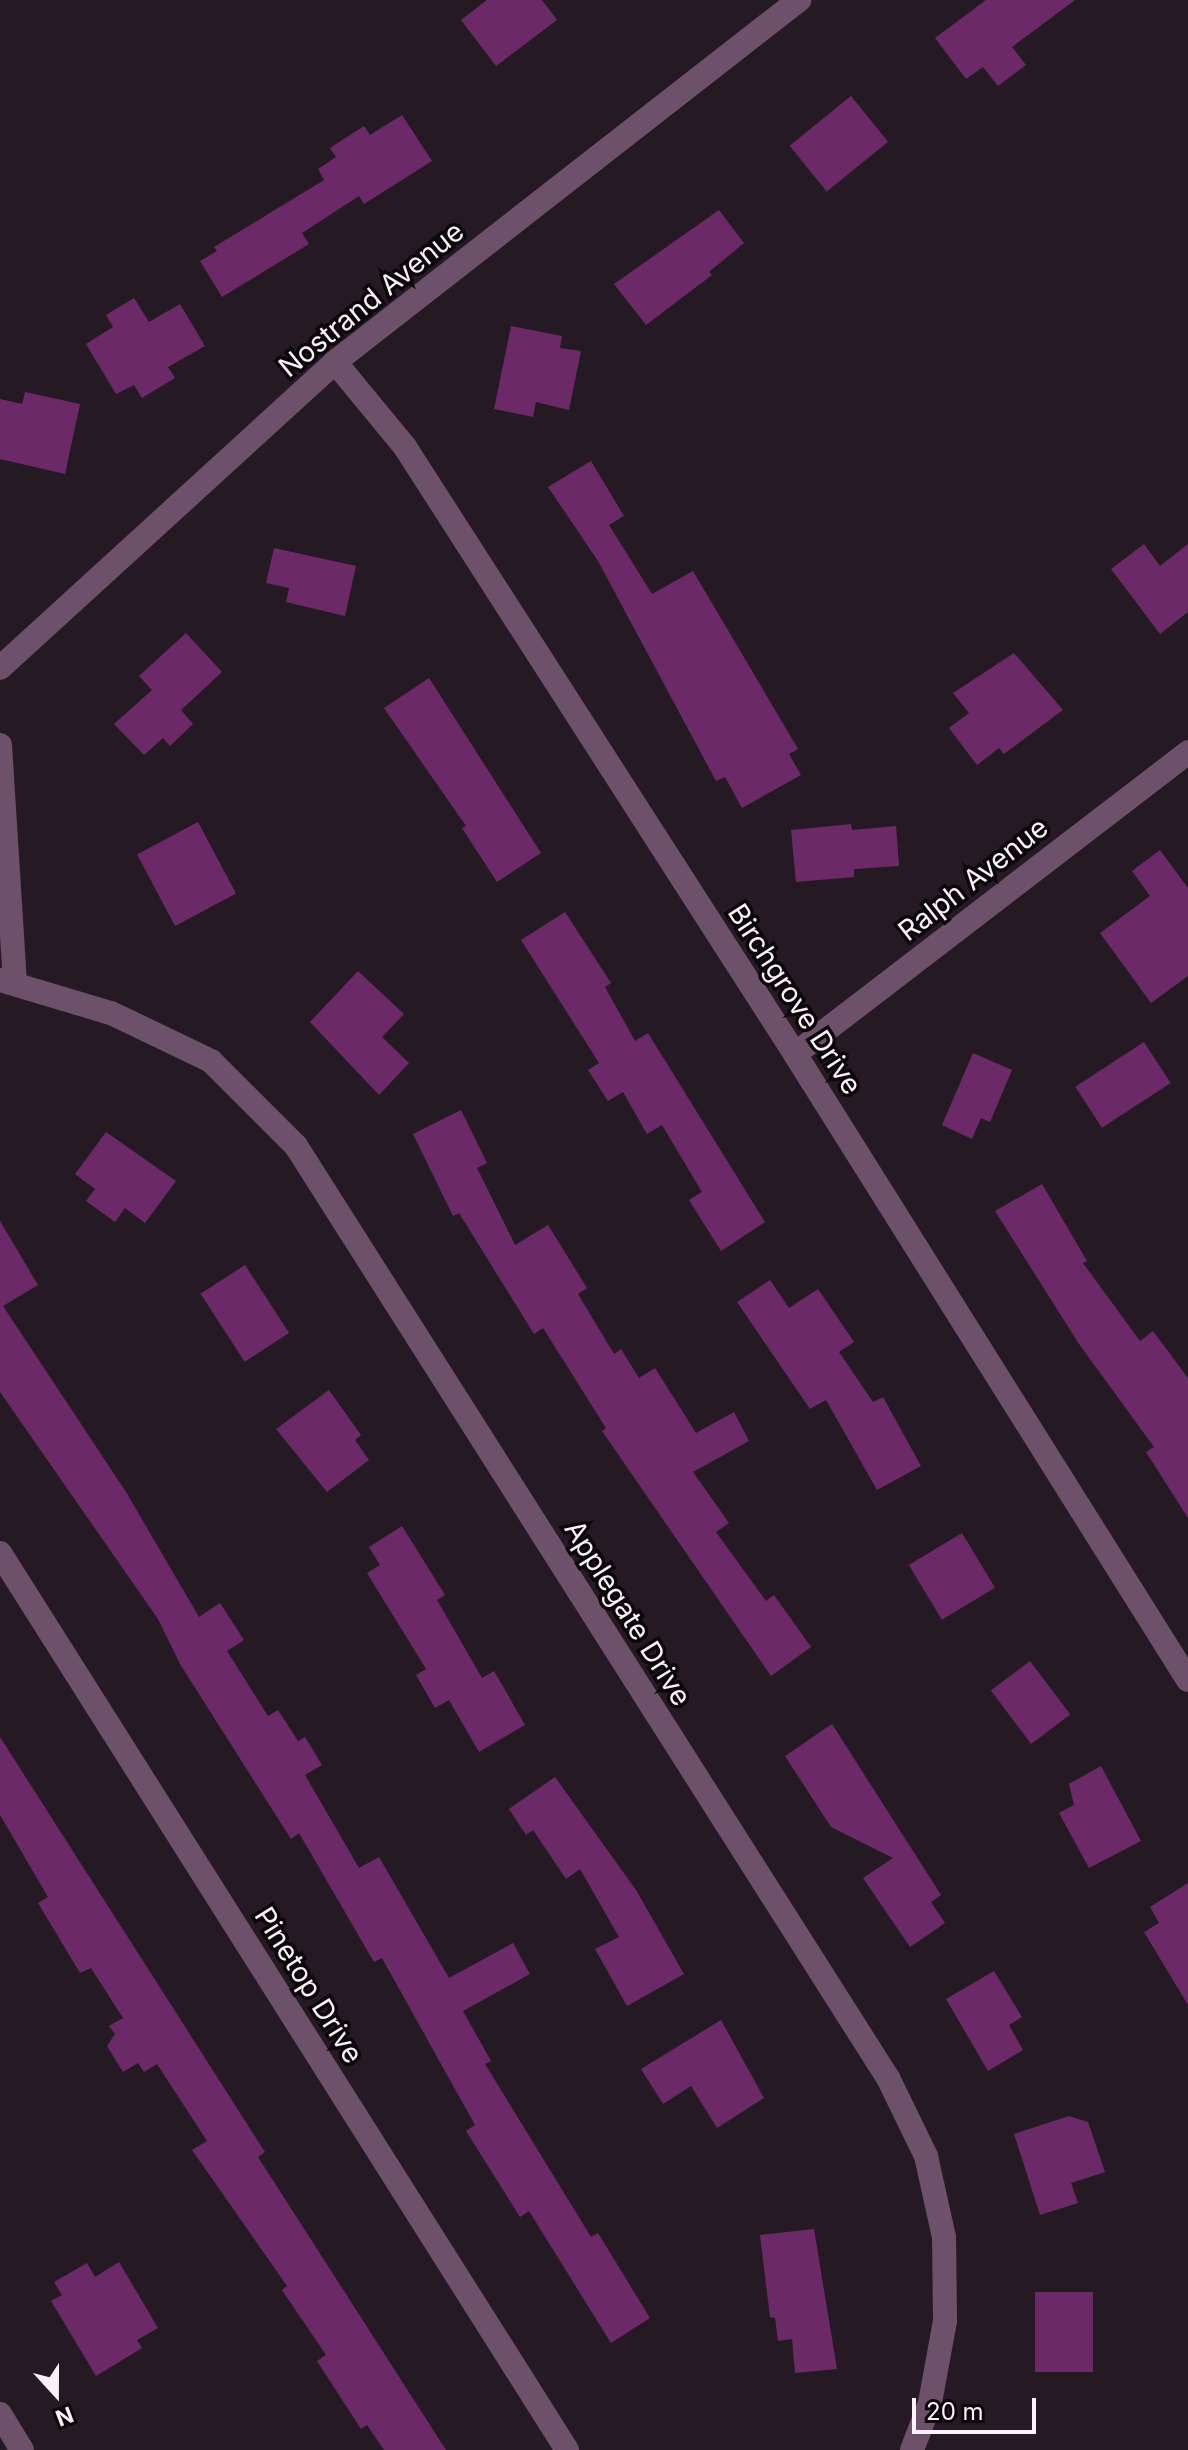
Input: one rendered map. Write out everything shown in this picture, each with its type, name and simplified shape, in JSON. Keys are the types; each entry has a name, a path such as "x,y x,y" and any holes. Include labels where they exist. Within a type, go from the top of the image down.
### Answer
{"street":[{"name":"Nostrand Avenue","path":"0,668 335,362 799,0"},
{"name":"Birchgrove Drive","path":"335,362 405,447 795,1054 1188,1680"},
{"path":"0,745 8,981"},
{"name":"Ralph Avenue","path":"795,1054 1188,752"},
{"name":"Applegate Drive","path":"8,981 111,1013 211,1061 296,1146 888,2078 926,2156 944,2237 945,2321 930,2403 912,2450"},
{"name":"Pinetop Drive","path":"0,1553 567,2450"},
{"path":"0,2414 22,2450"}],"building":[{"path":"487,0 542,0 557,20 496,66 461,20"},
{"path":"986,0 1075,0 1012,47 1026,65 998,86 983,67 966,79 935,38"},
{"path":"851,96 888,142 827,192 790,146"},
{"path":"402,115 432,161 364,204 359,196 302,233 309,244 222,297 200,261 217,251 214,247 324,180 318,169 336,157 330,148 364,126 370,135"},
{"path":"719,210 744,243 709,272 712,275 646,325 614,284"},
{"path":"134,298 149,322 180,304 205,346 168,367 175,378 142,398 134,385 116,394 86,344 113,327 106,315"},
{"path":"511,326 562,336 560,348 581,351 569,410 536,402 533,417 494,409"},
{"path":"25,392 80,404 65,474 0,459 0,399 22,404"},
{"path":"591,461 624,516 609,525 652,594 693,571 798,749 789,754 801,775 742,808 725,777 716,781 598,561 548,487"},
{"path":"1144,544 1160,566 1188,544 1188,612 1160,634 1111,569"},
{"path":"274,548 356,566 345,616 286,602 289,588 266,583"},
{"path":"186,633 222,672 181,710 193,724 170,746 163,738 144,755 114,724 152,690 139,676"},
{"path":"1014,653 1063,710 1004,754 999,748 977,765 949,728 969,713 953,693"},
{"path":"429,678 541,853 497,882 462,828 466,826 384,708"},
{"path":"198,822 236,894 175,926 137,854"},
{"path":"851,824 852,830 896,826 899,866 854,869 854,877 796,882 791,830"},
{"path":"1160,850 1188,888 1188,976 1151,1003 1100,933 1150,896 1132,871"},
{"path":"565,912 611,983 605,987 635,1041 648,1033 765,1222 721,1251 689,1200 702,1192 662,1125 647,1134 623,1092 608,1101 588,1070 599,1063 521,940"},
{"path":"358,971 404,1014 382,1037 409,1063 379,1095 310,1022"},
{"path":"1144,1042 1171,1083 1102,1128 1075,1087"},
{"path":"973,1053 1012,1070 990,1122 981,1118 972,1139 942,1125"},
{"path":"461,1110 487,1163 477,1168 515,1245 548,1225 587,1288 578,1294 614,1354 621,1349 639,1378 655,1368 696,1433 734,1412 749,1441 693,1472 729,1523 716,1532 766,1601 774,1595 811,1647 771,1676 602,1431 606,1428 543,1328 534,1334 459,1213 453,1216 413,1134"},
{"path":"106,1132 176,1181 145,1223 125,1208 115,1222 86,1201 95,1189 75,1174"},
{"path":"1042,1184 1087,1261 1083,1263 1140,1341 1153,1331 1188,1378 1188,1518 1146,1452 1154,1447 1079,1344 995,1211"},
{"path":"0,1221 38,1285 3,1306 126,1492 199,1617 220,1603 244,1640 227,1651 268,1716 278,1710 298,1741 305,1737 322,1765 305,1775 359,1868 379,1857 449,1978 513,1943 530,1974 463,2011 491,2061 485,2064 591,2237 598,2233 650,2318 611,2343 529,2211 520,2217 466,2131 475,2125 382,1958 374,1962 299,1833 291,1839 180,1664 158,1619 0,1392"},
{"path":"245,1265 289,1333 245,1362 201,1294"},
{"path":"770,1280 789,1308 818,1289 854,1342 839,1352 873,1402 883,1397 921,1466 877,1490 826,1400 810,1409 737,1302"},
{"path":"329,1390 361,1435 355,1440 369,1460 327,1492 276,1429"},
{"path":"402,1526 445,1595 437,1600 482,1678 494,1671 525,1725 479,1752 449,1700 435,1708 416,1675 426,1669 367,1573 380,1565 369,1547"},
{"path":"962,1533 995,1588 942,1620 909,1565"},
{"path":"1030,1661 1070,1715 1031,1744 991,1690"},
{"path":"832,1724 941,1895 931,1902 945,1923 910,1947 863,1878 893,1858 831,1827 785,1756"},
{"path":"0,1737 265,2152 258,2157 446,2450 384,2450 367,2425 361,2429 317,2361 326,2355 282,2290 287,2286 192,2150 207,2141 157,2064 144,2072 138,2063 123,2072 107,2046 115,2034 109,2026 123,2018 91,1968 80,1973 38,1903 48,1897 0,1815"},
{"path":"1101,1766 1141,1841 1089,1868 1059,1813 1074,1805 1069,1784"},
{"path":"555,1777 636,1890 684,1974 627,2006 595,1949 619,1937 580,1869 566,1879 533,1830 526,1835 509,1809"},
{"path":"1188,1883 1188,2005 1144,1932 1159,1923 1150,1907"},
{"path":"994,1971 1022,2017 1009,2025 1023,2050 988,2071 946,1999"},
{"path":"721,2020 764,2098 717,2128 691,2086 663,2104 641,2069"},
{"path":"1069,2116 1088,2122 1105,2172 1071,2183 1078,2203 1040,2215 1014,2134"},
{"path":"814,2229 837,2369 795,2373 792,2339 778,2341 775,2318 770,2317 760,2235"},
{"path":"119,2262 158,2328 137,2340 142,2348 96,2376 51,2301 62,2295 54,2282 87,2263 95,2277"},
{"path":"1035,2292 1093,2292 1093,2372 1035,2372"}]}
